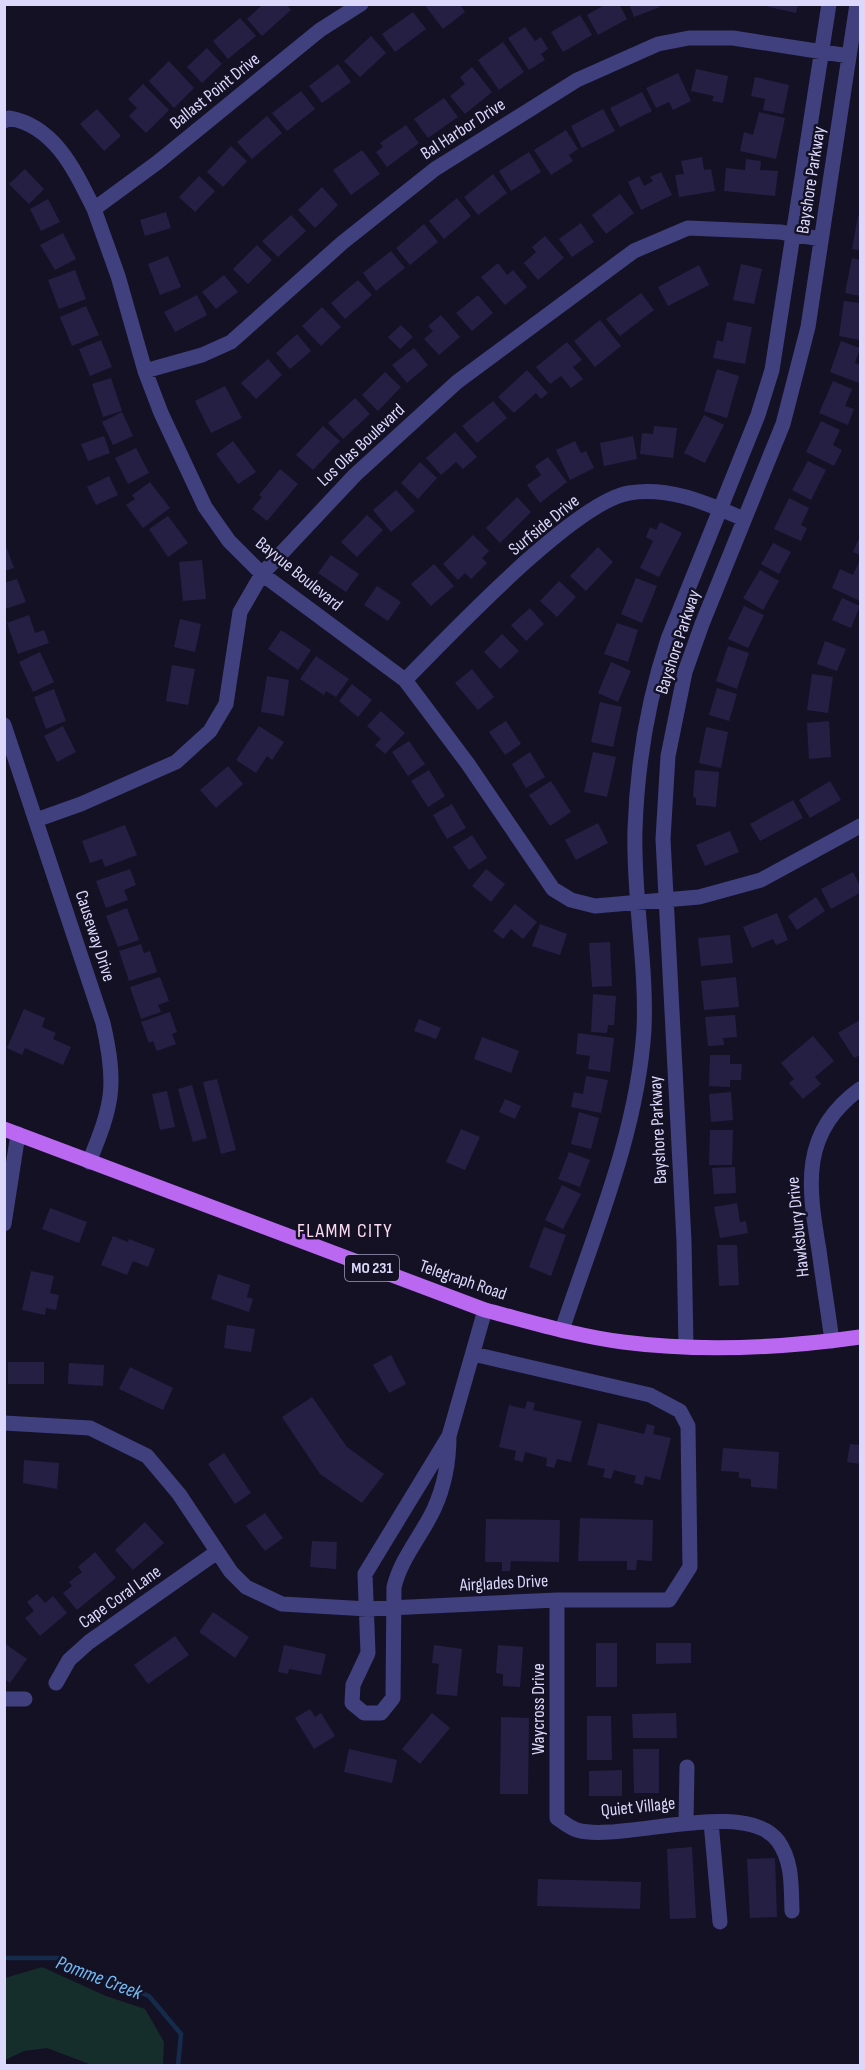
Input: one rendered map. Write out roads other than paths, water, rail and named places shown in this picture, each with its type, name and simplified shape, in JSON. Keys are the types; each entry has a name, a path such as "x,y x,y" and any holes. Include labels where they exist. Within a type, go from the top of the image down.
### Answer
{"main road":[{"name":"Telegraph Road","path":"11,1131 485,1310 562,1330 624,1342 686,1346 754,1347 861,1337"}],"street":[{"name":"Ballast Point Drive","path":"94,209 158,162 320,30 361,4"},
{"name":"Bayshore Parkway","path":"562,1330 617,1166 632,1114 640,1066 644,979 635,831 643,745 648,719 668,639 758,415 772,370 830,4"},
{"name":"Bayshore Parkway","path":"686,1346 684,1241 665,901 665,798 676,713 685,672 702,624 783,424 800,363 857,4"},
{"name":"Bal Harbor Drive","path":"145,371 202,355 231,342 342,243 435,169 577,80 658,44 689,38 733,38 849,56"},
{"name":"Bayvue Boulevard","path":"7,119 26,123 56,144 94,209 118,276 145,371 161,413 205,507 229,541 262,574 405,680 468,764 553,889 572,900 595,906 699,897 761,880 861,826"},
{"name":"Los Olas Boulevard","path":"36,820 81,804 176,762 210,731 226,704 240,612 262,574 355,475 457,382 634,251 688,228 794,234 821,238"},
{"name":"Surfside Drive","path":"405,680 520,568 566,528 596,508 628,493 662,493 684,496 744,519"},
{"name":"Causeway Drive","path":"4,725 103,1023 113,1068 108,1115 89,1162"},
{"name":"Hawksbury Drive","path":"832,1341 814,1222 811,1172 820,1136 829,1118 861,1089"},
{"path":"4,1224 11,1131"},
{"path":"449,1436 449,1457 445,1480 434,1509 398,1571 394,1587 396,1608 393,1698 381,1713 372,1715 364,1713 352,1703 350,1692 369,1653 365,1575 449,1436 485,1310"},
{"name":"Airglades Drive","path":"4,1424 90,1428 147,1456 179,1494 217,1552 246,1587 282,1605 368,1609 557,1600 669,1600 690,1567 688,1426 680,1411 650,1395 473,1354"},
{"name":"Cape Coral Lane","path":"56,1683 69,1660 89,1642 217,1552"},
{"name":"Waycross Drive","path":"557,1600 557,1818"},
{"path":"4,1699 25,1699"},
{"path":"686,1822 687,1767"},
{"name":"Quiet Village","path":"557,1818 576,1830 600,1832 686,1822 718,1822 749,1826 777,1839 790,1868 792,1911"},
{"path":"718,1822 720,1922"}],"waterway":[{"name":"Pomme Creek","path":"4,1958 58,1958 149,1996 181,2034 178,2066"}],"district":[{"name":"FLAMM CITY","path":"345,1231"}]}
